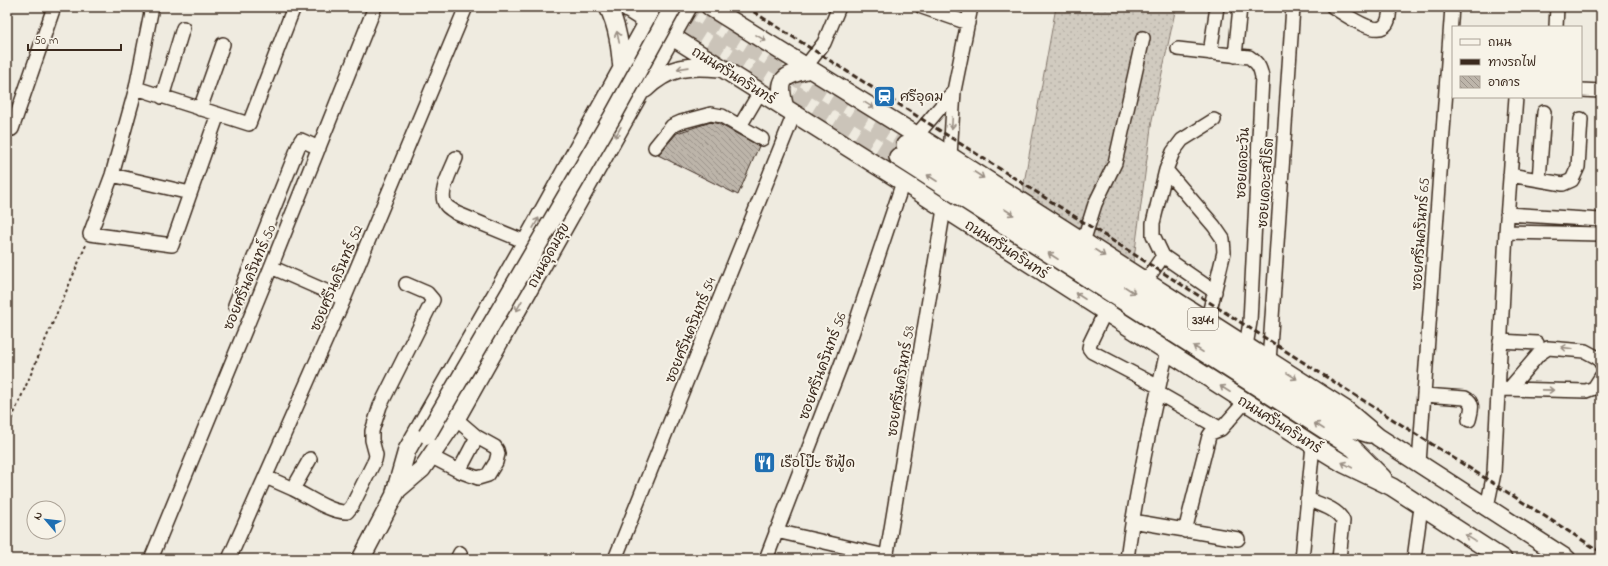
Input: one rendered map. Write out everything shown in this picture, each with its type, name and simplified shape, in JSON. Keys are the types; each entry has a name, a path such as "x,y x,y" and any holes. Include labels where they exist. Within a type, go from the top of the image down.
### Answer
{"main road":[{"path":"608,7 619,39 622,69"},
{"name":"ถนนศรีนครินทร์","path":"626,7 653,14 672,36 944,208 1313,445 1344,464 1392,487 1499,558"},
{"name":"ถนนอุดมสุข","path":"361,559 395,492 427,435 614,114 673,7"},
{"name":"ถนนอุดมสุข","path":"395,492 422,469 432,457 456,419 688,7"},
{"name":"ถนนศรีนครินทร์","path":"710,7 725,12 836,85 907,146 1353,448 1392,487"},
{"name":"ถนนอุดมสุข","path":"395,492 407,450 561,180 653,14"},
{"path":"637,98 650,85 676,68 698,66 722,68"},
{"path":"790,111 781,89 783,82 786,77 808,67"},
{"name":"ถนนศรีนครินทร์","path":"907,146 950,156 1346,410 1378,437 1567,559"},
{"name":"ถนนศรีนครินทร์","path":"907,146 1340,425 1378,437"},
{"path":"561,180 574,173 579,175 584,182 583,193"}],"street":[{"path":"12,129 54,7"},
{"path":"152,7 136,88 112,175 90,234 172,245 218,114"},
{"path":"136,88 249,124 294,7"},
{"name":"ซอยศรีนครินทร์ 50","path":"151,559 271,267 375,7"},
{"name":"ซอยศรีนครินทร์ 52","path":"229,559 344,299 466,7"},
{"path":"808,67 824,43 839,7"},
{"path":"922,7 968,23"},
{"path":"950,156 954,91 971,7"},
{"path":"1210,53 1217,7"},
{"path":"1235,56 1240,7"},
{"name":"ซอยเดอะสปิริต","path":"1269,362 1292,7"},
{"path":"1333,7 1364,25 1377,29 1383,28 1386,24 1389,18 1390,7"},
{"name":"ซอยศรีนครินทร์ 65","path":"1419,463 1450,88 1452,7"},
{"path":"1556,26 1557,7"},
{"path":"162,97 183,28"},
{"path":"1083,242 1094,204 1115,163 1143,38"},
{"path":"200,109 223,44"},
{"name":"ซอยเดอะวัน","path":"1178,50 1249,57 1260,67 1262,77 1250,322 1246,346"},
{"path":"1582,90 1601,91"},
{"path":"907,146 954,91"},
{"path":"740,126 760,92"},
{"path":"1487,507 1494,473 1504,389 1500,341 1507,214 1516,98"},
{"name":"ซอยศรีนครินทร์ 54","path":"615,559 790,111"},
{"path":"1539,180 1544,112"},
{"path":"655,148 672,126 711,114 722,116 762,139"},
{"path":"1214,120 1182,140 1173,152 1166,170 1153,223 1153,235 1163,256 1215,292"},
{"path":"1510,175 1563,184 1572,180 1578,167 1581,120"},
{"path":"235,305 301,140 319,148"},
{"path":"456,158 443,190 443,199 446,205 456,213 526,242"},
{"path":"1166,170 1214,226 1223,239 1224,252 1207,322"},
{"path":"112,175 190,193"},
{"name":"ซอยศรีนครินทร์ 56","path":"766,559 847,349 903,182"},
{"name":"ซอยศรีนครินทร์ 58","path":"886,558 944,208"},
{"path":"1507,214 1601,220"},
{"path":"1506,232 1601,234"},
{"path":"1145,282 1163,256"},
{"path":"271,267 344,299"},
{"path":"266,477 341,512 347,512 352,506 375,460 376,455 372,440 372,431 380,406 433,300 427,294 406,284"},
{"path":"1105,312 1090,344 1089,348 1092,352 1221,429"},
{"path":"1500,341 1537,343"},
{"path":"1504,389 1539,354 1548,348 1585,351 1598,358 1601,363"},
{"path":"1127,559 1132,521 1167,351"},
{"path":"1504,389 1586,391 1596,386 1601,376"},
{"path":"1424,394 1465,398 1472,404 1469,420"},
{"path":"1185,531 1208,436 1211,433 1221,429 1245,402"},
{"path":"432,457 459,471 478,478 488,475 496,462 498,454 497,450 477,437 456,419"},
{"path":"459,471 477,437"},
{"path":"1302,559 1313,445"},
{"path":"293,489 310,459"},
{"path":"1307,498 1342,516 1344,521 1339,559"},
{"path":"1414,559 1421,507"},
{"path":"1132,521 1238,539"},
{"path":"776,532 886,558"}],"path":[{"path":"7,430 90,234"}],"shaded area":[{"path":"1056,7 1176,7 1152,120 1133,266 1024,192 1024,183"}],"building":[{"path":"711,122 719,124 759,146 738,195 658,155 677,133"}],"tunnel":[{"path":"682,7 905,145"},
{"path":"667,14 898,157"}],"railway":[{"path":"746,7 1601,552"}],"place":[{"name":"ศรีอุดม","path":"885,96"},
{"name":"เรือโป๊ะ ซีฟู้ด","path":"764,462"}]}
